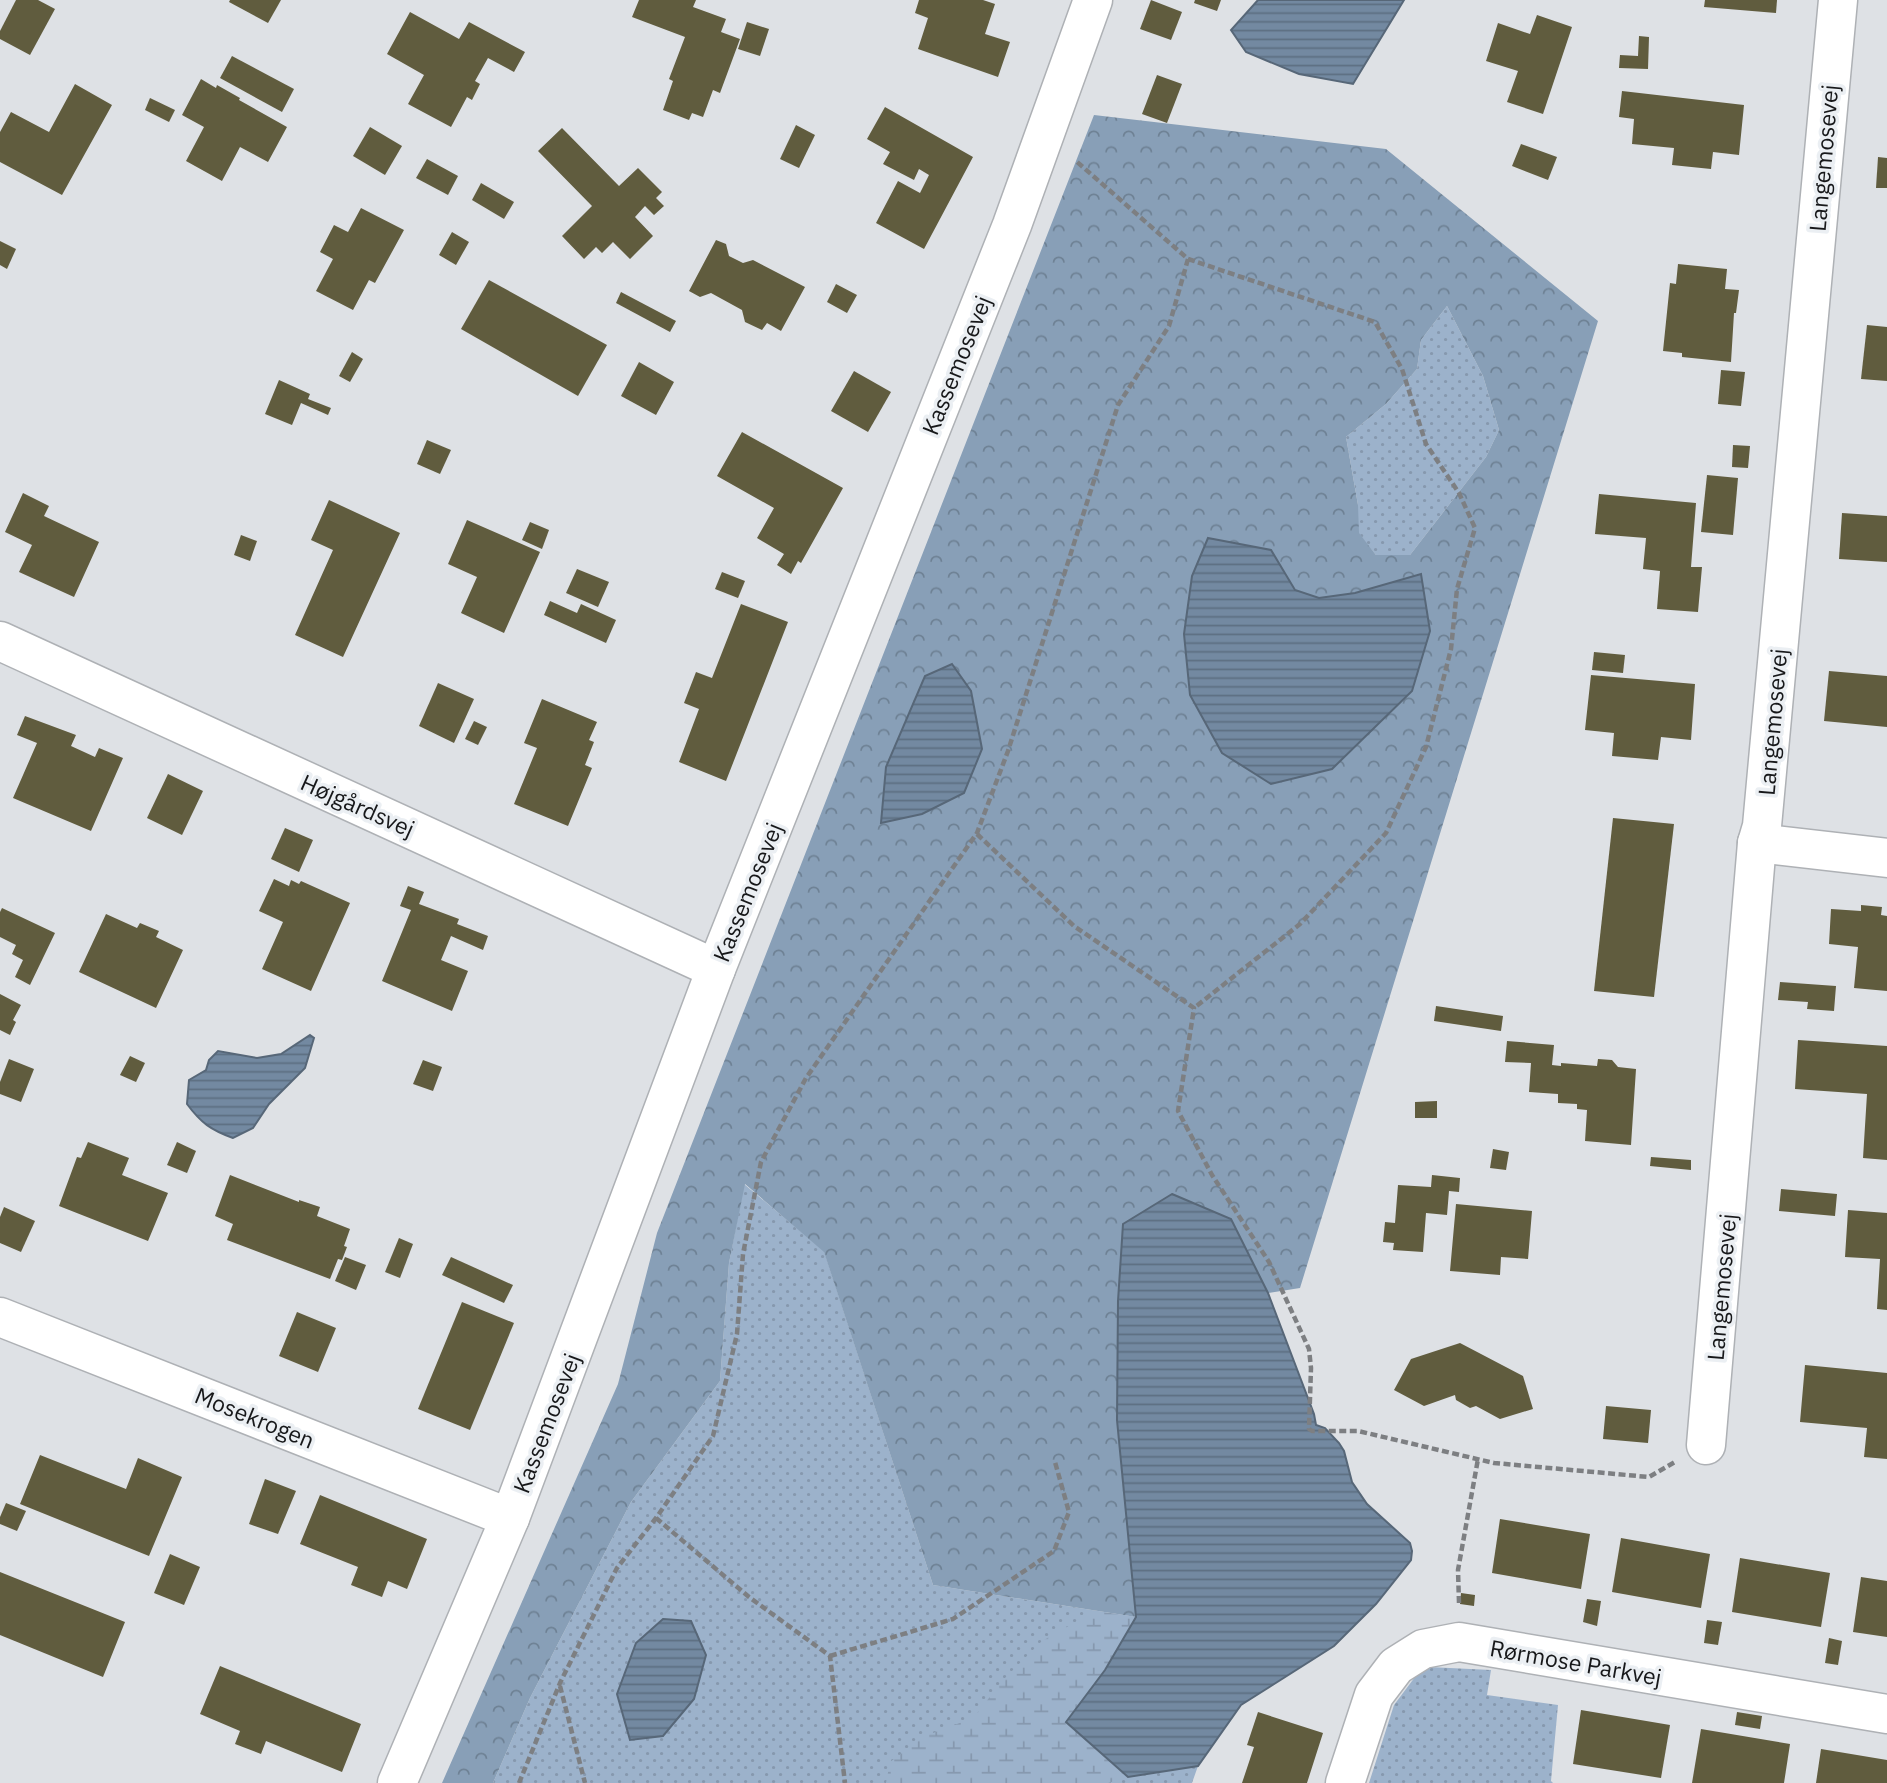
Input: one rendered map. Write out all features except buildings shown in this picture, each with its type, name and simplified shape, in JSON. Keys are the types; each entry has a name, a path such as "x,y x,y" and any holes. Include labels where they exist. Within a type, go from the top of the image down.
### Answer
{"street":[{"name":"Kassemosevej","path":"397,1783 510,1518 716,968 1012,225 1093,0"},
{"name":"Langemosevej","path":"1706,1444 1757,843 1762,826 1838,0"},
{"name":"Højgårdsvej","path":"0,641 716,968"},
{"path":"1757,843 1887,858"},
{"name":"Mosekrogen","path":"0,1317 510,1518"},
{"name":"Rørmose Parkvej","path":"1345,1783 1374,1695 1396,1666 1423,1650 1459,1642 1887,1714"}],"path":[{"path":"1046,131 1090,175 1188,259 1375,322 1402,369 1426,443 1459,493 1475,528 1457,589 1451,649 1426,747 1386,833 1300,924 1194,1008 1178,1111 1212,1175 1269,1262 1309,1349 1309,1427 1312,1431 1358,1431 1494,1463 1649,1477 1706,1444"},
{"path":"519,1783 560,1684 617,1568 656,1518 713,1436 737,1334 743,1254 761,1162 806,1078 976,833 1008,751 1118,405 1169,326 1188,259"},
{"path":"976,833 1074,926 1194,1008"},
{"path":"1459,1642 1458,1570 1478,1459"},
{"path":"830,1656 953,1619 1054,1551 1069,1512 1055,1462"},
{"path":"656,1518 749,1597 830,1656 845,1783"},
{"path":"560,1684 585,1783"}],"green space":[{"path":"1094,115 1386,149 1598,321 1300,1288 1268,1293 1231,1219 1123,1225 1118,1301 1117,1420 1136,1617 933,1585 824,1252 745,1184 729,1263 720,1381 631,1502 530,1698 493,1783 442,1783 618,1384 657,1233","holes":["1447,306 1483,376 1499,430 1486,457 1410,555 1376,555 1359,533 1358,505 1346,437 1386,404 1417,369 1421,340","1208,538 1271,550 1295,590 1319,598 1355,593 1420,574 1222,753 1190,695 1184,634"]},
{"path":"1447,306 1483,376 1499,430 1486,457 1410,555 1376,555 1358,533 1358,505 1346,437 1386,404 1417,369 1421,340"},
{"path":"744,1184 824,1251 933,1585 1136,1617 1128,1777 1198,1766 1192,1783 493,1783 530,1698 631,1502 720,1381 729,1263"},
{"path":"1095,1611 1136,1617 1105,1670 1066,1722 1128,1777 1108,1783 886,1783 890,1762 925,1736 973,1718 1005,1678 1042,1641"},
{"path":"1429,1667 1491,1670 1487,1695 1558,1705 1551,1781 1553,1783 1369,1783 1394,1705 1415,1677"}],"shaded area":[{"path":"1258,0 1404,0 1353,84 1299,74 1246,52 1231,30"},
{"path":"1208,538 1271,550 1295,590 1319,598 1355,593 1421,574 1430,631 1412,691 1332,769 1271,784 1222,753 1190,695 1184,634 1192,576"},
{"path":"952,664 971,691 982,749 964,793 922,814 881,823 886,767 925,676"},
{"path":"310,1035 314,1038 305,1068 269,1104 253,1128 233,1138 207,1125 187,1104 189,1080 206,1070 209,1060 218,1051 257,1058 281,1054"},
{"path":"1172,1194 1231,1219 1268,1293 1316,1425 1325,1428 1339,1443 1344,1451 1352,1482 1367,1504 1410,1543 1412,1551 1411,1560 1376,1604 1334,1646 1241,1705 1198,1766 1128,1777 1066,1722 1105,1670 1136,1617 1117,1420 1118,1301 1123,1224"},
{"path":"663,1619 691,1621 706,1655 694,1699 663,1736 630,1740 617,1694 636,1643"}]}
